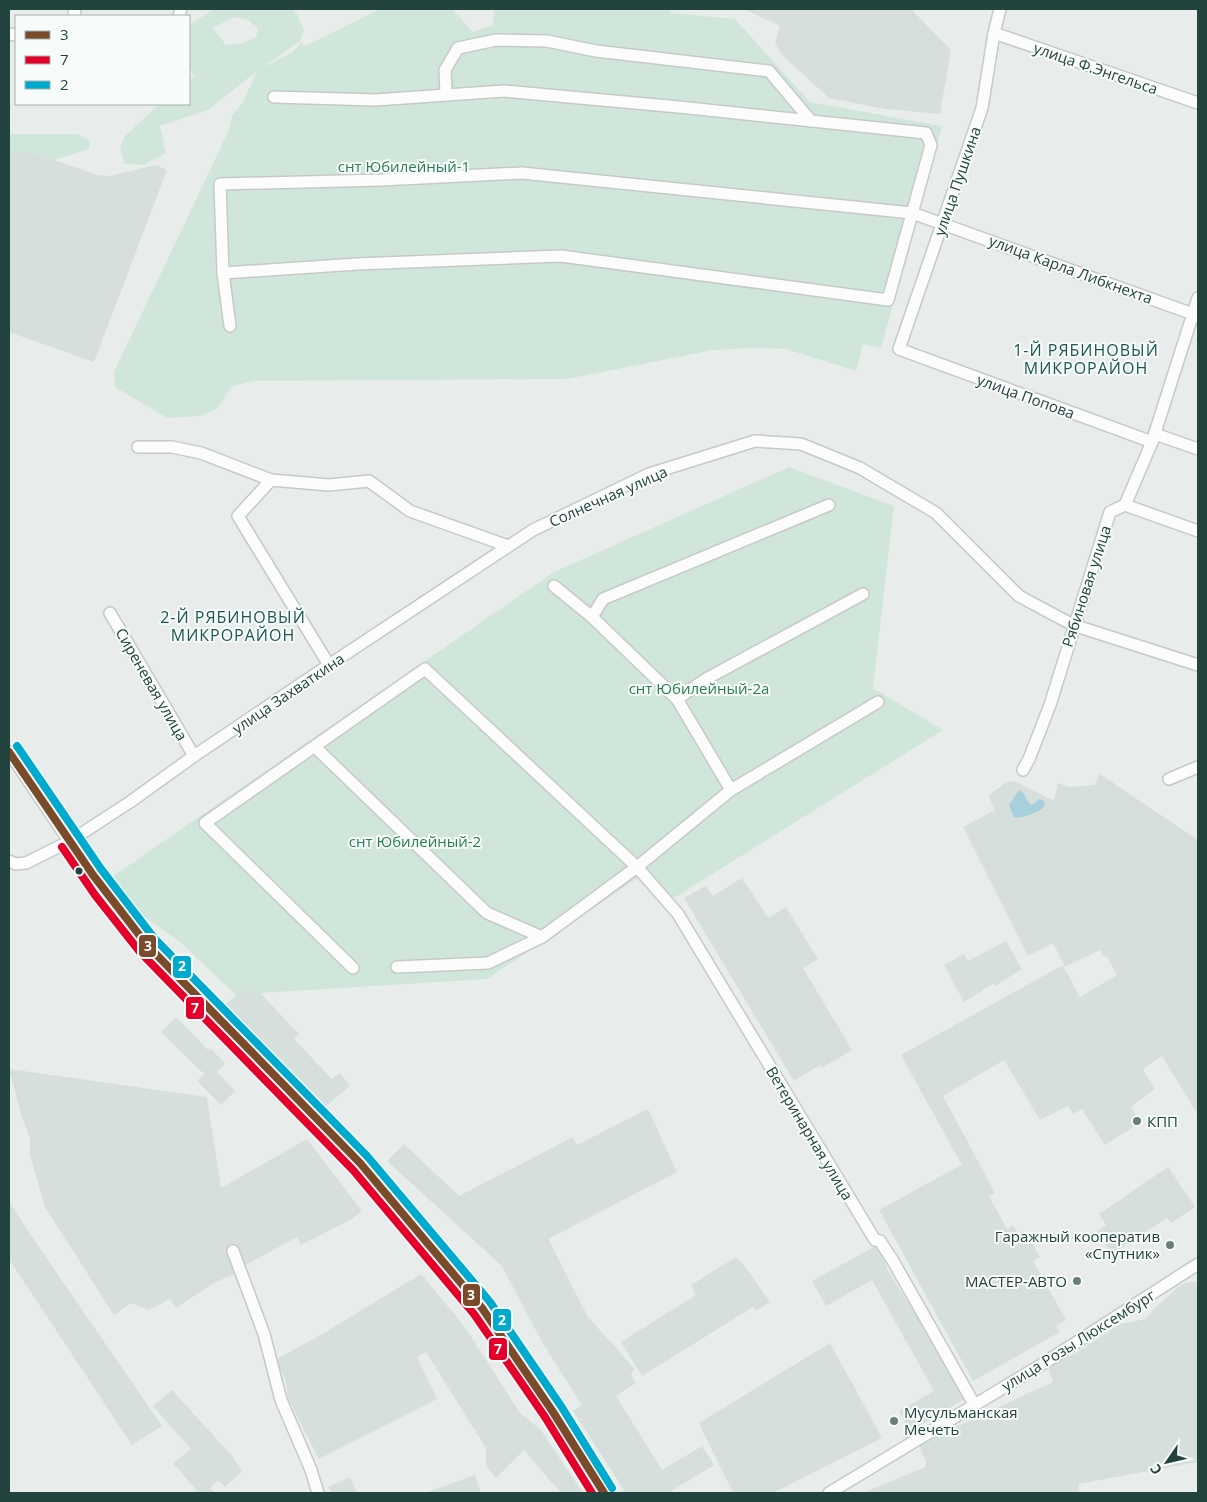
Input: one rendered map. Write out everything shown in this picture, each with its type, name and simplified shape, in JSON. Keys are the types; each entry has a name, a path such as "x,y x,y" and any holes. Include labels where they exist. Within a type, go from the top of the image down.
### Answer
{"street":[{"name":"улица Пушкина","path":"899,349 982,108 1000,9"},
{"name":"улица Ф.Энгельса","path":"994,34 1198,103"},
{"path":"446,94 444,70 458,48 496,40 547,41 596,51 769,71 812,121"},
{"path":"230,326 224,273 357,264 561,256 888,300 931,144 926,133 504,91 376,100 274,97"},
{"name":"улица Карла Либкнехта","path":"224,273 220,184 372,180 522,173 912,213 1196,315"},
{"name":"Рябиновая улица","path":"1023,770 1050,704 1073,625 1110,512 1125,505 1153,438 1196,315 1198,298"},
{"name":"улица Попова","path":"899,349 1153,438 1198,449"},
{"name":"Солнечная улица","path":"508,546 533,530 649,474 755,441 801,444 860,468 936,513 1019,596 1073,625 1198,665"},
{"path":"138,447 172,447 196,452 271,480 328,486 369,481 410,511 508,546"},
{"path":"271,480 238,516 329,664"},
{"path":"592,617 603,599 829,505"},
{"path":"1125,505 1198,531"},
{"name":"улица Захваткина","path":"9,861 16,864 26,863 70,841 130,802 329,664 508,546"},
{"path":"554,586 592,617 676,699 732,790"},
{"path":"676,699 706,679 862,594"},
{"name":"Сиреневая улица","path":"110,613 194,756"},
{"name":"Ветеринарная улица","path":"315,747 425,669 637,867 678,914 875,1240 880,1241 893,1261 974,1404"},
{"path":"397,966 488,963 542,937 637,867 732,790 878,702"},
{"path":"353,968 205,823 315,747 487,913 542,937"},
{"path":"9,752 103,889 147,945 360,1163 482,1308 553,1412 604,1493"},
{"path":"1169,778 1198,767"},
{"path":"233,1251 264,1334 281,1400 311,1470 318,1493"},
{"name":"улица Розы Люксембург","path":"829,1493 1049,1360 1198,1264"}],"shaded area":[{"path":"744,9 911,9 951,50 940,114 885,109 829,98 783,56 775,43 780,26"},
{"path":"9,152 34,153 97,175 110,176 156,165 167,170 94,362 9,332"},
{"path":"1100,774 1198,840 1198,1115 1162,1056 1143,1069 1155,1089 1131,1107 1141,1122 1105,1145 1082,1109 1073,1114 1068,1106 1040,1120 1004,1060 943,1096 995,1193 989,1196 1007,1229 1013,1225 1020,1237 1027,1233 1040,1257 1033,1261 1066,1320 1056,1326 1060,1332 973,1381 879,1210 961,1165 963,1167 901,1055 1059,967 1063,966 1080,997 1117,975 1107,957 1103,956 1100,950 1065,967 1053,943 1028,956 963,827 995,810 989,797 1007,782 1014,781 1054,801 1058,783 1069,787 1095,785"},
{"path":"742,878 768,918 786,907 818,959 803,968 852,1050 822,1068 820,1065 794,1081 684,898 706,886 713,896"},
{"path":"1006,941 1022,969 964,1002 944,965 964,954 968,961"},
{"path":"245,988 260,993 299,1034 294,1039 332,1079 340,1073 350,1086 322,1109 224,1006"},
{"path":"176,1017 208,1050 210,1048 225,1063 217,1072 235,1091 221,1105 197,1081 204,1074 161,1032"},
{"path":"9,1069 207,1097 221,1188 307,1139 362,1211 352,1219 301,1245 297,1237 238,1269 238,1272 214,1283 176,1308 170,1299 149,1310 131,1303 114,1315 45,1207 30,1155 30,1138 22,1117"},
{"path":"648,1109 677,1172 548,1239 588,1317 634,1368 631,1375 636,1383 616,1396 662,1470 702,1446 714,1465 668,1493 626,1493 573,1411 582,1405 543,1344 502,1266 387,1161 404,1144 459,1196 573,1137 577,1145"},
{"path":"1168,1167 1195,1207 1171,1223 1167,1218 1112,1254 1097,1231 1106,1225 1099,1214"},
{"path":"9,1201 162,1426 132,1445 11,1262 9,1264"},
{"path":"879,1244 888,1271 968,1397 910,1431 899,1411 934,1391 872,1280 826,1306 812,1281"},
{"path":"736,1257 744,1265 770,1302 756,1311 753,1307 642,1376 621,1342 696,1295 691,1285"},
{"path":"421,1274 465,1327 520,1413 541,1430 583,1493 561,1493 524,1450 496,1478 486,1466 486,1448 426,1352 417,1357 437,1399 319,1459 288,1398 286,1380 275,1360 319,1336"},
{"path":"1196,1281 1198,1293 1198,1462 1078,1484 1080,1493 869,1493 868,1491 925,1467 926,1462 919,1446 951,1429 1053,1382 1048,1367 1076,1353 1120,1324 1146,1319 1154,1309 1182,1284"},
{"path":"830,1343 882,1438 773,1493 733,1493 699,1423"},
{"path":"172,1390 233,1457 242,1472 225,1487 218,1480 210,1488 214,1493 199,1493 173,1463 191,1449 153,1406"},
{"path":"475,1475 481,1493 425,1493"},
{"path":"350,1477 357,1493 332,1493 328,1487"}],"green space":[{"name":"снт Юбилейный-1","path":"214,9 292,9 297,14 304,31 300,41 262,68 293,52 301,43 305,46 380,9 452,9 473,32 493,25 494,9 671,9 671,13 735,19 810,102 942,126 881,348 863,344 856,371 786,349 754,348 713,350 567,379 255,381 232,386 218,408 201,416 167,418 115,387 114,372 229,130 232,115 243,102 257,71 208,110 160,126 166,153 144,165 124,164 120,147 125,136 158,105 190,105 190,79 194,76 190,68 190,24","holes":["234,17 248,20 258,28 256,37 240,44 226,45 213,28"]},
{"path":"9,134 77,134 90,141 89,149 54,160 34,153 9,152"},
{"path":"789,467 894,506 873,688 943,730 674,898 647,872 487,979 261,993 255,998 245,988 237,996 180,942 132,908 109,879 554,572"}],"water":[{"path":"1019,790 1032,805 1040,799 1045,802 1044,807 1028,815 1014,817 1009,805"}],"transit line":[{"name":"2","path":"17,746 101,869 154,938 367,1156 490,1302 561,1406 612,1488"},
{"name":"3","path":"9,752 93,875 147,945 360,1163 482,1308 553,1412 604,1493"},
{"name":"7","path":"62,847 95,895 140,952 353,1170 474,1314 545,1417 592,1493"}],"place":[{"name":"КПП","path":"1137,1121"},
{"name":"Гаражный кооператив «Спутник»","path":"1170,1245"},
{"name":"МАСТЕР-АВТО","path":"1077,1281"},
{"name":"Мусульманская Мечеть","path":"894,1421"}],"district":[{"name":"1-Й РЯБИНОВЫЙ МИКРОРАЙОН","path":"1086,359"},
{"name":"2-Й РЯБИНОВЫЙ МИКРОРАЙОН","path":"233,626"}],"park label":[{"name":"снт Юбилейный-2а","path":"699,688"},
{"name":"снт Юбилейный-2","path":"415,841"}]}
